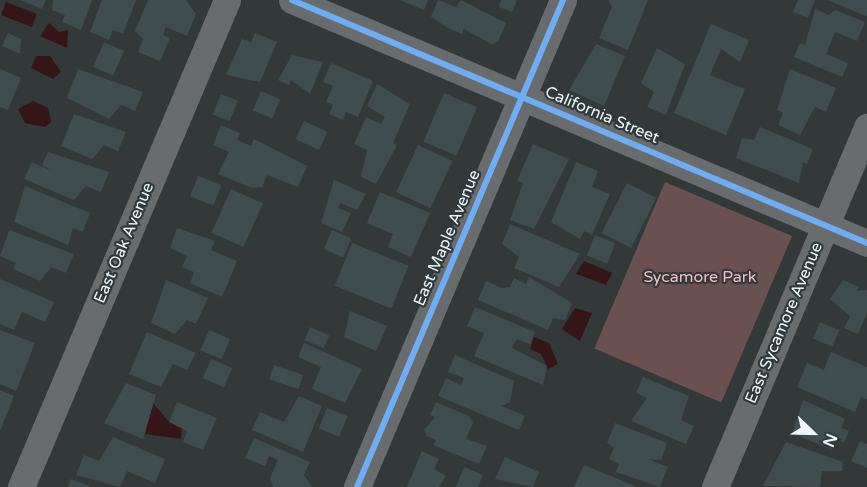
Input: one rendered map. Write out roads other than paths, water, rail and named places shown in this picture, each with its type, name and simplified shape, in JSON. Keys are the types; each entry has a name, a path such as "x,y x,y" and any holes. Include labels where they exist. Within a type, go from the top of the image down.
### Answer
{"street":[{"name":"East Oak Avenue","path":"21,487 228,0"},
{"name":"California Street","path":"292,0 867,243"},
{"name":"East Maple Avenue","path":"357,487 562,0"},
{"name":"East Sycamore Avenue","path":"715,487 867,127"}],"park label":[{"name":"Sycamore Park","path":"700,277"}]}
